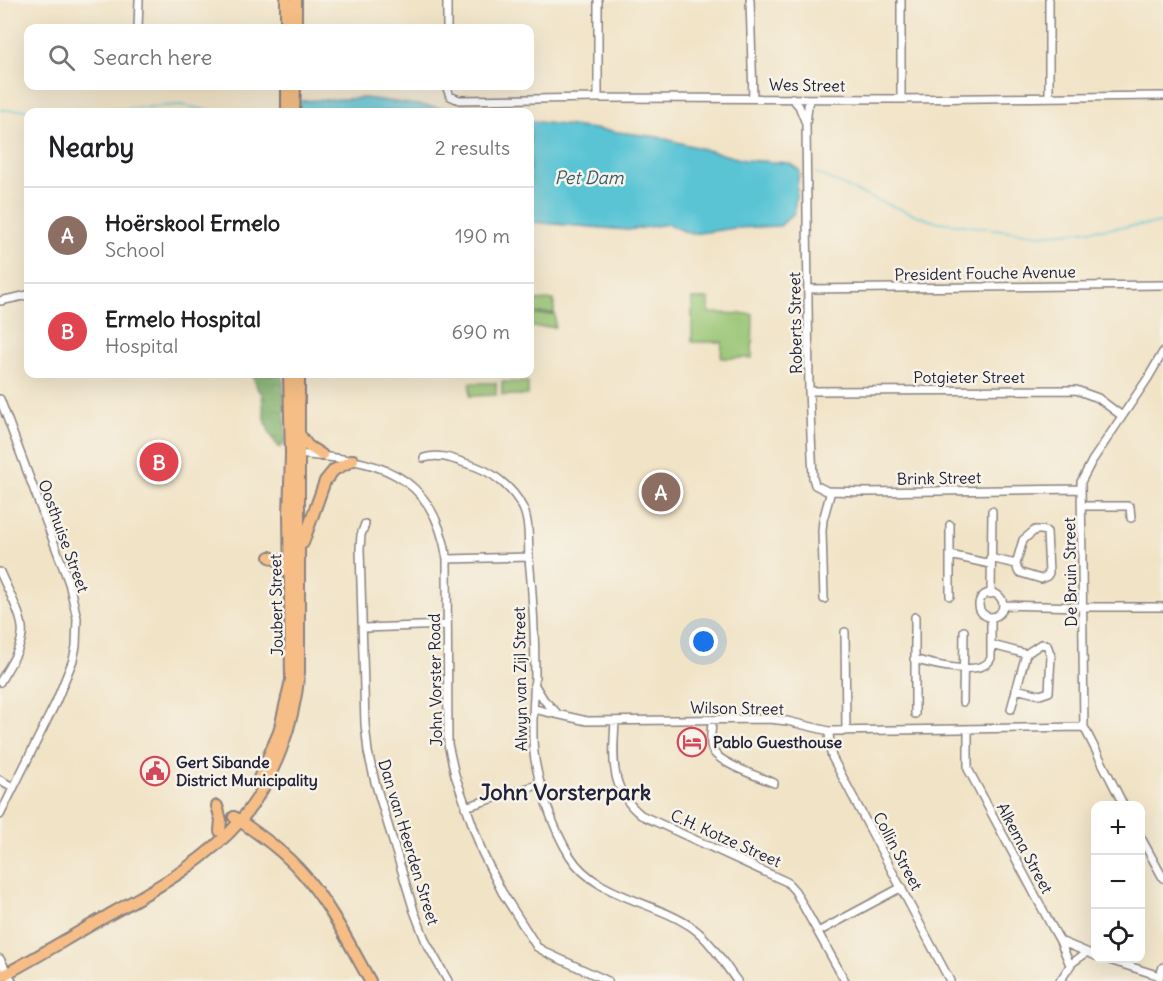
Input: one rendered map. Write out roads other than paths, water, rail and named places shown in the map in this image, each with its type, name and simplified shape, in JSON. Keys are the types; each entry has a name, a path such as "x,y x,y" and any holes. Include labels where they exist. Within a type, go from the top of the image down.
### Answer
{"main road":[{"path":"286,0 286,24"},
{"path":"296,0 296,24"},
{"path":"286,90 287,108"},
{"path":"294,108 295,90"},
{"name":"Joubert Street","path":"237,819 252,804 286,736 294,706 300,660 301,549 289,378"},
{"name":"Joubert Street","path":"237,819 261,774 279,732 287,705 292,672 289,514 300,434 299,378"},
{"path":"300,434 308,446 322,455"},
{"path":"301,549 320,494 331,473 353,460"},
{"path":"299,510 320,494"},
{"path":"270,557 283,563 290,576"},
{"path":"217,806 221,820 220,831"},
{"path":"4,971 165,874 237,819"},
{"path":"4,971 176,875 211,848 237,819"},
{"path":"237,819 279,850 305,876 324,902 370,981"}],"street":[{"path":"138,24 139,0"},
{"path":"447,0 447,24"},
{"path":"598,0 598,98"},
{"path":"750,0 753,98"},
{"path":"901,0 901,99"},
{"path":"1049,0 1049,97"},
{"name":"Wes Street","path":"447,90 451,98 459,100 1163,96"},
{"path":"792,98 802,110 806,123"},
{"name":"Roberts Street","path":"809,99 806,123 812,470 815,485 831,491"},
{"name":"President Fouche Avenue","path":"808,289 1163,285"},
{"path":"0,301 24,296"},
{"name":"De Bruin Street","path":"1121,801 1084,727 1081,489 1086,469 1163,352"},
{"name":"Potgieter Street","path":"809,391 1076,390 1098,398 1122,416"},
{"name":"Oosthuise Street","path":"0,399 69,583 77,618 76,646 68,675 0,815"},
{"name":"John Vorster Road","path":"296,454 322,455 375,465 386,470 418,493 427,503 439,525 447,559 448,744 465,807 491,873 532,941 549,954 608,981"},
{"name":"Alwyn van Zijl Street","path":"424,458 437,455 476,466 495,476 523,508 527,522 532,583 534,754 541,784 570,856 584,874 595,883 659,910 695,930 737,981"},
{"name":"Brink Street","path":"831,491 1081,489"},
{"path":"824,599 822,531 831,491"},
{"path":"1082,506 1127,506 1130,507 1131,518"},
{"path":"991,594 992,511"},
{"name":"Dan van Heerden Street","path":"365,524 360,541 365,724 368,752 420,930 448,981"},
{"path":"950,525 950,596"},
{"path":"1035,530 1047,532 1049,570 1047,576 1041,579 1021,573 1016,564 1022,543 1026,538 1035,530"},
{"path":"950,555 1016,564"},
{"path":"447,559 529,557"},
{"path":"0,572 23,632 0,682"},
{"path":"991,594 999,597 1003,605 999,614 991,617 982,613 979,605 982,598 991,594"},
{"path":"1003,605 1163,607"},
{"path":"915,616 915,714"},
{"path":"914,659 941,666 963,668 984,666 989,663 992,645 991,617"},
{"path":"364,628 447,625"},
{"path":"963,702 964,631"},
{"path":"845,632 846,730"},
{"path":"1011,709 1016,689 1026,654 1041,644 1049,647 1050,687 1047,693 1042,695 1016,689"},
{"path":"992,645 1026,654"},
{"path":"534,684 544,700 558,714"},
{"name":"Wilson Street","path":"534,709 581,721 778,720 830,731 1084,727"},
{"path":"712,720 711,743 715,753 728,763 774,783"},
{"name":"C.H. Kotze Street","path":"615,721 613,761 616,780 635,810 782,879 795,891 845,981"},
{"name":"Alkema Street","path":"968,729 967,759 970,774 1060,941 1070,965"},
{"name":"Collin Street","path":"830,731 832,757 950,981"},
{"path":"0,780 13,787"},
{"path":"465,807 541,784"},
{"path":"1145,845 1163,878"},
{"path":"818,932 902,887"},
{"path":"1060,941 1091,955"},
{"path":"1059,981 1070,965 1086,953"},
{"path":"1117,963 1159,978 1163,967"}],"water":[{"path":"365,98 441,108 299,108 298,101"},
{"name":"Pet Dam","path":"534,122 658,137 744,160 789,163 799,170 794,213 780,226 735,228 691,234 668,224 628,230 534,222"}],"waterway":[{"path":"137,108 181,105 197,108"},
{"path":"0,110 24,110"},
{"path":"816,173 871,198 932,221 1041,235 1163,223"}],"place":[{"name":"Ermelo Hospital","path":"159,462"},
{"name":"Hoërskool Ermelo","path":"661,492"},
{"name":"Pablo Guesthouse","path":"692,742"},
{"name":"Gert Sibande District Municipality","path":"155,771"}],"district":[{"name":"John Vorsterpark","path":"565,792"}]}
